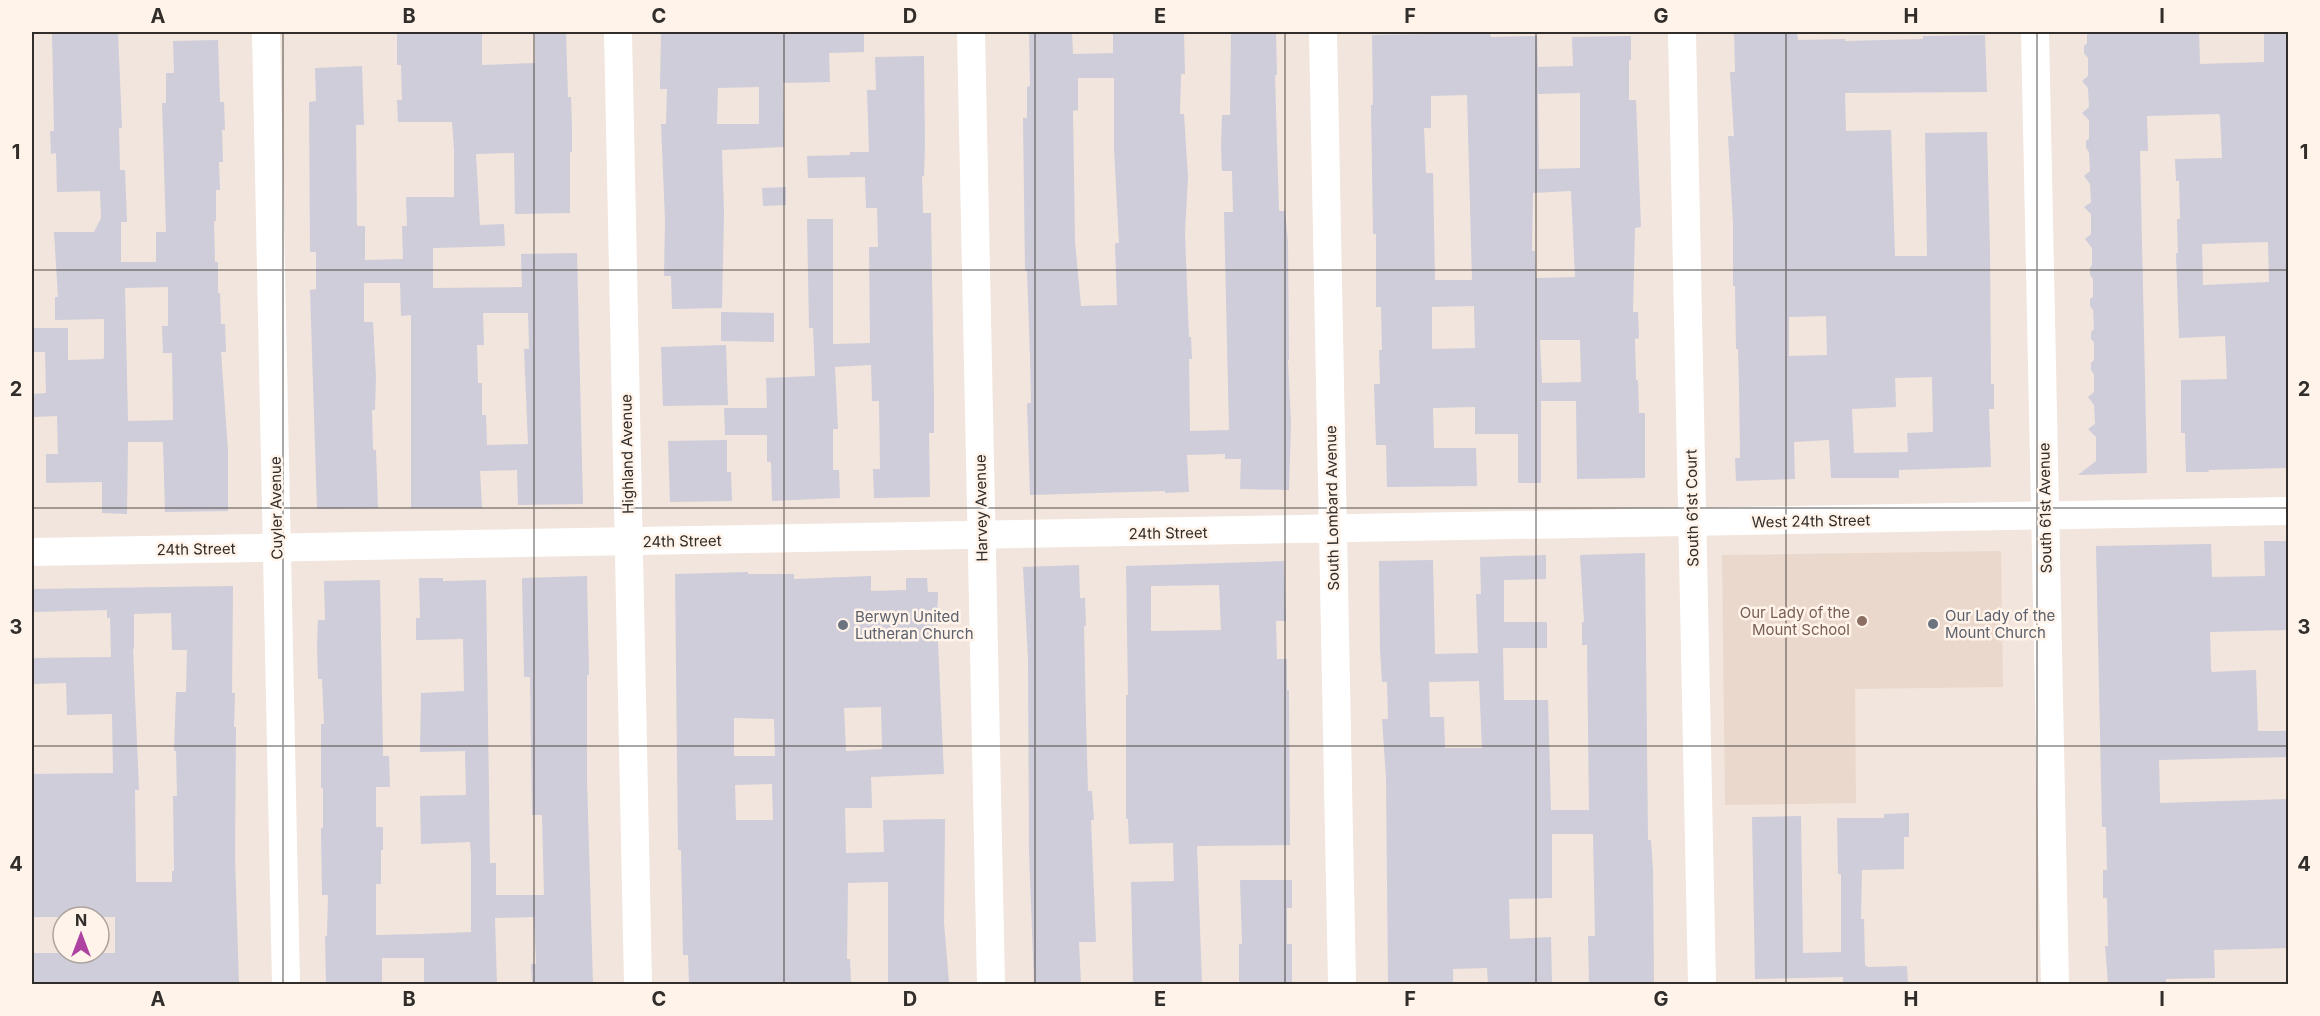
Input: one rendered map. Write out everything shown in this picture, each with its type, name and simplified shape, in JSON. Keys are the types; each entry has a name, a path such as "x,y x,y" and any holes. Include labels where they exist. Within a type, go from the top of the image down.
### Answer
{"street":[{"name":"Cuyler Avenue","path":"266,32 286,984"},
{"name":"Highland Avenue","path":"618,32 638,984"},
{"name":"Harvey Avenue","path":"972,32 991,984"},
{"name":"South Lombard Avenue","path":"1323,32 1342,984"},
{"name":"South 61st Court","path":"1682,32 1702,984"},
{"name":"South 61st Avenue","path":"2035,32 2055,984"},
{"name":"West 24th Street","path":"1333,530 2289,511"},
{"name":"24th Street","path":"32,552 1333,530"}],"shaded area":[{"name":"Our Lady of the Mount School","path":"2001,551 2003,687 1855,689 1856,803 1725,805 1722,555"}],"building":[{"path":"52,32 118,32 122,128 119,128 120,170 125,170 127,222 121,222 121,262 156,262 156,232 166,232 162,103 166,103 166,73 174,73 173,41 218,40 220,102 224,102 225,130 222,130 223,162 219,162 220,190 216,190 216,221 214,221 221,324 225,324 226,352 221,352 228,451 228,511 165,512 163,442 128,442 127,514 102,513 102,482 46,483 46,454 58,454 57,416 32,417 32,394 46,393 45,352 32,352 32,328 68,328 68,360 103,359 104,357 104,319 55,320 55,297 58,297 54,232 94,232 101,218 100,191 57,192 56,153 51,154 50,131 54,131","holes":["168,287 168,326 162,326 163,353 172,353 173,420 128,421 125,288"]},
{"path":"566,32 568,97 571,97 572,128 570,213 515,214 514,153 476,154 480,225 504,224 505,246 433,248 433,288 522,287 521,254 577,253 583,504 518,505 517,470 480,471 482,508 411,508 411,315 401,316 400,283 364,283 364,322 373,322 376,377 375,410 372,410 373,450 376,450 378,508 317,509 310,290 316,289 316,252 310,252 309,102 316,101 315,68 362,66 364,125 356,125 357,226 365,226 365,260 403,259 402,226 407,226 406,197 454,197 454,150 452,122 398,122 397,100 402,100 401,65 397,65 397,34 482,34 482,65 535,63 535,33","holes":["483,313 528,313 529,349 524,349 528,444 487,445 486,415 482,415 482,383 478,383 477,345 484,345"]},
{"path":"661,32 864,32 864,52 829,53 830,82 783,83 784,147 722,150 724,213 722,308 672,309 671,276 664,276 665,220 661,124 666,124 667,89 660,89","holes":["759,87 759,124 717,124 718,88"]},
{"path":"1029,32 1072,32 1073,54 1113,53 1113,32 1184,32 1185,74 1181,74 1180,114 1184,114 1188,177 1185,233 1192,359 1189,359 1190,431 1229,430 1224,212 1233,212 1232,171 1222,171 1221,147 1222,115 1230,115 1231,32 1276,32 1279,211 1285,211 1288,242 1288,360 1291,423 1289,490 1240,489 1241,459 1225,459 1225,454 1187,455 1189,492 1030,495 1027,403 1031,403 1027,271 1025,271 1023,118 1027,118 1027,87 1030,86","holes":["1078,78 1114,78 1114,149 1119,243 1115,243 1117,305 1081,306 1075,242 1073,111 1078,110"]},
{"path":"1734,32 1797,32 1798,40 1845,39 1845,41 1985,35 1987,92 1845,93 1846,131 1891,130 1895,256 1927,256 1925,133 1987,132 1991,384 1994,384 1994,409 1989,409 1991,467 1899,470 1899,478 1831,478 1829,440 1794,442 1795,479 1736,481 1735,458 1740,458 1739,388 1728,136 1734,136 1730,72 1735,72","holes":["1826,316 1827,355 1789,356 1789,317","1932,377 1933,432 1907,433 1908,452 1854,453 1852,409 1896,407 1895,378"]},
{"path":"2199,32 2200,64 2264,62 2264,32 2289,32 2289,468 2186,472 2185,433 2181,433 2181,380 2227,379 2225,336 2179,338 2176,253 2178,253 2177,219 2180,219 2179,181 2176,181 2175,159 2222,158 2220,117 2219,114 2147,116 2148,151 2140,151 2147,473 2078,475 2096,461 2096,437 2088,429 2095,424 2094,405 2088,397 2094,392 2094,374 2091,370 2091,363 2094,360 2094,342 2091,339 2091,332 2094,329 2093,310 2090,306 2090,299 2093,297 2093,279 2090,275 2092,248 2085,239 2091,234 2091,214 2084,207 2091,202 2090,184 2084,176 2090,171 2089,152 2086,148 2086,141 2089,139 2089,120 2082,113 2089,107 2088,88 2082,81 2088,76 2088,58 2084,53 2087,34","holes":["2268,242 2269,282 2203,285 2202,244"]},
{"path":"1490,33 1491,37 1537,36 1538,67 1573,66 1572,37 1631,36 1629,100 1636,100 1641,227 1635,228 1633,312 1638,312 1639,338 1635,339 1636,380 1638,380 1639,413 1645,413 1645,478 1577,479 1576,401 1541,401 1541,483 1518,483 1518,434 1475,434 1475,407 1433,408 1434,448 1476,448 1477,486 1387,487 1386,445 1376,445 1374,384 1380,384 1379,350 1382,350 1381,307 1376,307 1376,234 1373,234 1372,35","holes":["1580,93 1580,168 1539,169 1538,94","1467,95 1472,280 1435,280 1433,173 1426,173 1424,128 1431,128 1431,96","1571,191 1575,277 1536,278 1535,251 1532,251 1533,193","1474,306 1475,348 1432,349 1432,307","1540,340 1580,340 1581,382 1542,383"]},
{"path":"924,56 923,213 931,213 934,400 934,433 929,433 930,497 874,498 873,469 880,469 879,401 872,401 871,365 835,367 838,429 833,429 833,470 839,470 840,498 772,501 771,462 767,462 767,435 725,435 724,408 767,408 766,378 815,376 813,328 809,328 807,219 833,219 833,344 870,343 869,247 878,247 877,208 866,208 865,177 808,178 807,156 869,152 867,90 876,90 875,57"},
{"path":"786,187 786,205 763,206 762,188"},
{"path":"721,312 774,313 774,342 721,341"},
{"path":"726,345 728,405 663,406 661,347"},
{"path":"727,440 727,472 731,472 732,501 670,502 668,441"},
{"path":"2264,541 2289,541 2289,630 2210,632 2211,669 2212,672 2256,670 2258,731 2289,731 2289,757 2159,760 2160,803 2289,799 2289,948 2214,950 2215,978 2166,979 2166,984 2108,984 2105,946 2108,946 2107,898 2103,898 2103,870 2107,870 2106,827 2102,827 2096,546 2211,544 2212,577 2265,576"},
{"path":"1645,553 1648,840 1651,840 1653,870 1654,984 1589,984 1588,936 1595,936 1593,834 1552,834 1552,898 1509,899 1510,939 1551,937 1552,984 1488,984 1487,968 1453,969 1453,984 1388,984 1386,778 1382,719 1388,719 1387,682 1382,682 1380,650 1379,561 1433,560 1435,654 1478,653 1476,594 1481,594 1480,557 1546,555 1546,579 1504,580 1504,622 1547,622 1547,648 1503,648 1504,700 1548,700 1551,810 1589,810 1587,645 1582,645 1582,622 1584,622 1580,555","holes":["1479,681 1482,748 1445,748 1444,717 1430,717 1429,682"]},
{"path":"1284,561 1286,621 1276,621 1277,659 1287,659 1287,690 1289,690 1290,845 1197,846 1202,984 1133,984 1131,882 1174,881 1173,843 1129,844 1128,819 1126,819 1126,695 1128,695 1126,566","holes":["1219,585 1221,630 1151,631 1151,586"]},
{"path":"1079,565 1080,598 1085,598 1088,791 1092,791 1094,820 1091,820 1096,942 1079,942 1081,984 1034,984 1029,852 1028,659 1023,567"},
{"path":"748,572 748,574 794,574 794,579 871,576 871,591 906,590 906,578 927,578 928,592 938,592 937,622 944,774 871,777 872,808 845,808 846,853 884,852 883,820 945,819 944,923 949,982 888,983 888,882 848,883 847,959 850,959 851,983 689,984 688,955 683,955 681,850 678,850 675,574","holes":["881,707 882,749 846,751 844,708","734,718 774,719 775,756 734,756","772,784 773,820 736,820 735,785"]},
{"path":"587,576 589,675 587,675 587,780 593,984 532,984 531,964 536,964 534,917 495,918 497,984 424,984 424,958 382,958 382,984 326,984 325,936 327,936 328,895 322,895 321,828 323,828 323,788 321,788 321,724 324,724 322,679 318,679 317,644 318,620 325,620 324,581 380,580 383,756 389,756 390,787 376,787 376,827 383,827 383,850 381,850 381,884 376,884 376,935 471,932 470,842 421,844 420,796 466,795 465,751 420,752 421,693 464,691 464,689 463,639 416,640 416,618 420,618 419,578 443,578 443,581 486,580 490,863 496,863 496,895 544,895 542,815 532,815 530,677 524,677 522,578"},
{"path":"233,586 232,693 235,693 234,727 236,727 235,858 239,984 32,984 32,953 51,953 51,965 111,965 111,953 115,953 115,917 111,917 111,905 51,905 51,917 32,917 32,774 113,773 112,714 67,715 66,683 32,684 32,658 111,657 110,618 107,618 107,610 32,612 32,589","holes":["171,613 172,650 187,650 186,692 176,692 174,751 176,751 177,796 173,796 174,871 172,871 172,882 136,882 135,790 139,790 133,649 134,614"]},
{"path":"1909,813 1909,837 1904,837 1904,869 1862,870 1861,919 1864,919 1865,965 1868,967 1907,966 1908,984 1843,984 1843,977 1755,979 1752,817 1801,816 1803,953 1841,952 1841,874 1838,874 1837,818 1884,818 1884,814"},
{"path":"1240,880 1292,880 1292,908 1287,908 1287,944 1292,944 1292,984 1239,984 1239,944 1242,944"}],"place":[{"name":"Our Lady of the Mount School","path":"1862,621"},
{"name":"Our Lady of the Mount Church","path":"1933,624"},
{"name":"Berwyn United Lutheran Church","path":"843,625"}]}
